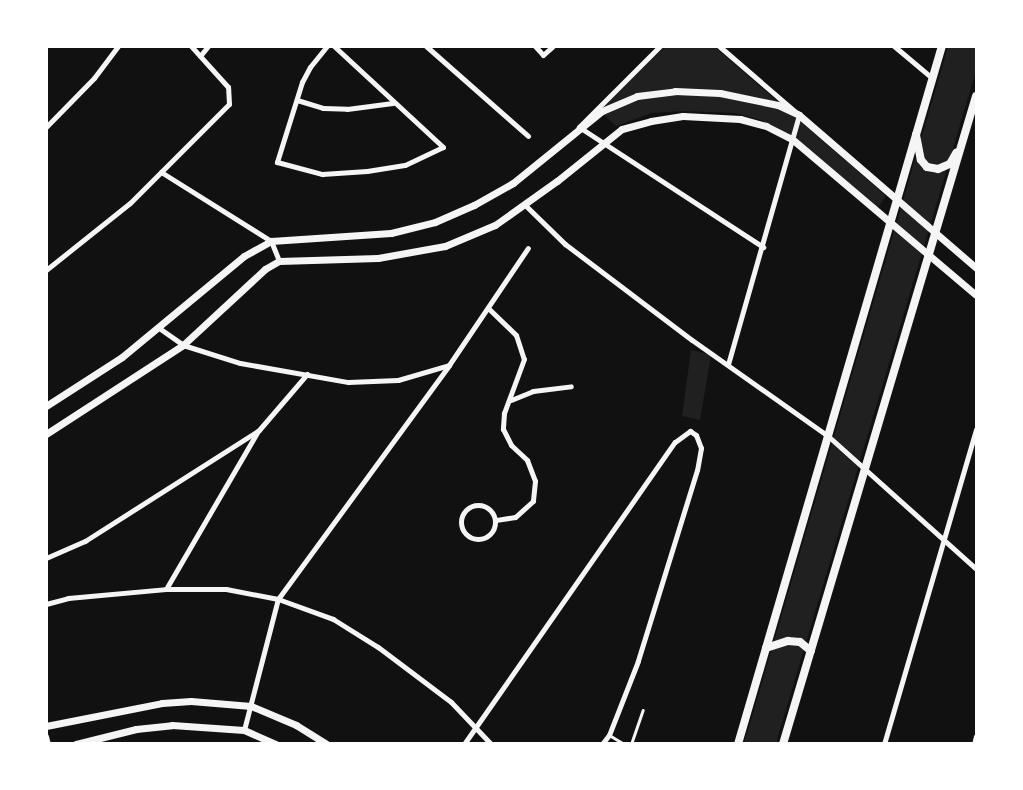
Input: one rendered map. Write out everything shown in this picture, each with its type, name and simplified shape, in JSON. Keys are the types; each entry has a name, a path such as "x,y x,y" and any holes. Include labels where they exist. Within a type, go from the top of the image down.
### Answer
{"main road":[{"path":"738,744 942,46"},
{"path":"783,744 976,96"},
{"path":"916,133 921,160 927,167 938,169 950,164 965,135"},
{"path":"766,648 788,641 800,642 811,651"}],"street":[{"path":"46,127 94,78 118,46"},
{"path":"46,270 130,203 229,104 228,87 191,46"},
{"path":"200,56 208,46"},
{"path":"327,46 310,67 277,162 322,174 405,165 442,147 334,46"},
{"path":"426,46 528,136"},
{"path":"535,46 543,55 553,46"},
{"path":"46,406 122,357 244,256 271,241 391,233 435,222 474,205 513,183 579,127 660,46"},
{"path":"719,46 976,268"},
{"path":"894,46 932,78"},
{"path":"579,127 602,111 637,96 675,91 720,93 778,105 799,115"},
{"path":"297,100 323,108 347,109 393,103"},
{"path":"728,364 799,115"},
{"path":"46,434 183,345 265,269 279,261 378,258 445,246 495,225 525,205 622,129 683,116 740,119 766,126 792,139 976,296"},
{"path":"579,127 763,247"},
{"path":"161,172 271,241 279,261"},
{"path":"525,205 565,244 828,436 976,569"},
{"path":"244,730 278,599 449,365 528,248"},
{"path":"488,308 516,335 524,358 511,400 504,413 503,429 511,445 527,460 535,480 533,501 514,517 495,520"},
{"path":"159,328 183,345 240,363 348,382 398,380 449,365"},
{"path":"166,589 259,430 307,374"},
{"path":"511,400 533,391 571,386"},
{"path":"884,744 976,429"},
{"path":"46,558 85,541 259,430"},
{"path":"464,744 675,442 690,431 696,435 701,448 697,470 638,661 609,735 602,744"},
{"path":"478,504 488,508 495,520 491,533 481,539 469,537 460,522 467,507 478,504"},
{"path":"46,603 68,598 166,589 226,589 278,599 333,619 378,647 451,702 491,744"},
{"path":"46,726 162,703 191,701 251,706 296,725 327,744"},
{"path":"76,744 136,729 172,725 244,730 276,744"},
{"path":"46,736 48,744"},
{"path":"974,744 976,736"}],"lane":[{"path":"631,744 643,710"},
{"path":"609,735 624,744"}],"shaded area":[{"path":"665,47 715,47 886,196 877,209 789,134 761,120 736,113 684,111 652,113 616,126 599,110"},
{"path":"948,47 976,47 976,71 776,743 744,744"},
{"path":"691,350 711,355 700,420 682,416"}]}
